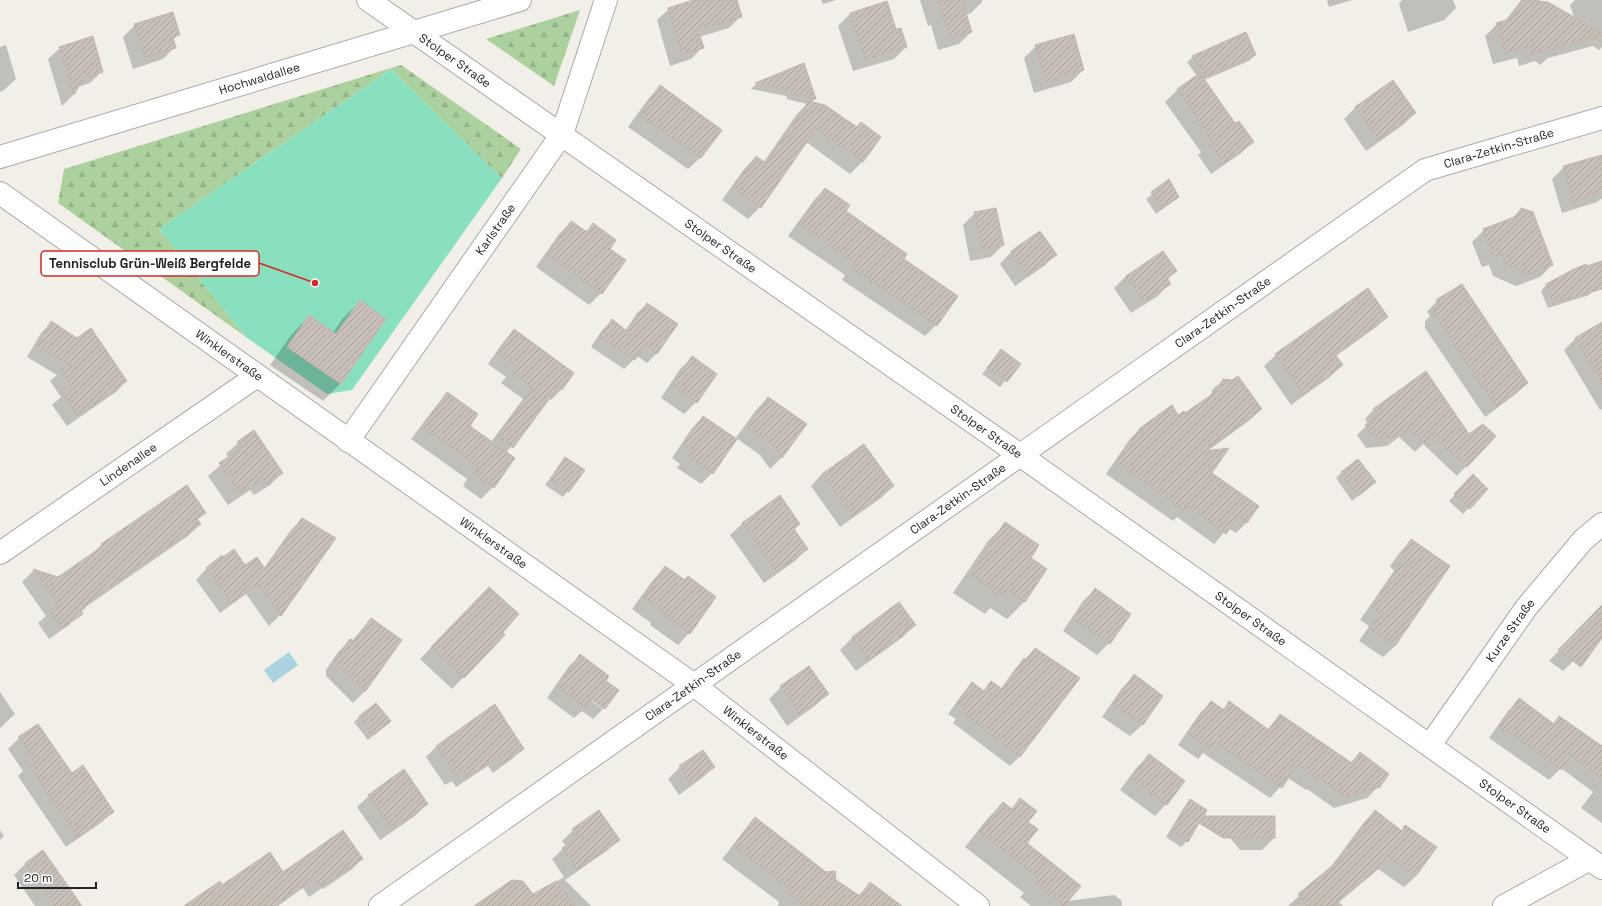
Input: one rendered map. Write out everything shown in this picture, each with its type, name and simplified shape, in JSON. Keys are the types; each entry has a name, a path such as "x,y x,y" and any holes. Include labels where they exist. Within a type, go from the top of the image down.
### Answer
{"street":[{"name":"Stolper Straße","path":"368,0 1020,455 1596,864"},
{"name":"Hochwaldallee","path":"0,157 415,33 520,0"},
{"name":"Karlstraße","path":"348,440 562,134 606,0"},
{"name":"Clara-Zetkin-Straße","path":"380,906 1425,170 1602,118"},
{"name":"Winklerstraße","path":"0,193 694,685 978,906"},
{"name":"Lindenallee","path":"0,553 257,376"},
{"name":"Kurze Straße","path":"1430,745 1526,608 1583,540 1602,524"},
{"path":"1504,906 1596,864"}],"green space":[{"path":"580,10 554,86 486,39"},
{"path":"401,65 521,149 502,178 391,69 159,229 246,337 58,203 64,169"},
{"path":"391,69 502,178 352,390 327,394 246,337 159,229"}],"water":[{"path":"289,652 298,665 273,683 264,670"}],"building":[{"path":"693,0 737,0 742,17 698,30 704,48 682,54 668,8"},
{"path":"938,0 962,0 972,32 950,39"},
{"path":"1523,0 1548,2 1602,33 1602,36 1557,47 1553,54 1547,50 1531,55 1529,47 1505,53 1496,23 1510,19"},
{"path":"887,1 896,29 901,28 907,47 865,60 850,13"},
{"path":"173,12 180,35 173,37 176,48 145,57 134,24"},
{"path":"1246,32 1256,55 1207,76 1192,56"},
{"path":"1074,34 1084,70 1046,82 1035,45"},
{"path":"93,36 103,72 84,77 74,95 59,47"},
{"path":"804,63 816,99 792,94 791,91 755,83"},
{"path":"1200,73 1235,123 1239,121 1254,142 1224,163 1209,143 1212,140 1177,89"},
{"path":"1393,80 1416,113 1378,140 1355,107"},
{"path":"660,85 722,130 701,158 639,115"},
{"path":"809,101 825,105 857,127 861,122 881,137 863,162 816,129 761,208 733,188 756,156 766,163"},
{"path":"1602,155 1602,193 1573,202 1563,166"},
{"path":"1169,179 1179,197 1162,209 1151,192"},
{"path":"825,188 850,205 846,211 907,254 904,259 958,296 937,326 852,268 855,263 799,224"},
{"path":"996,208 1004,245 982,250 974,212"},
{"path":"1521,208 1533,212 1553,265 1529,274 1505,264 1501,254 1493,256 1483,229 1517,216"},
{"path":"571,221 587,232 593,223 616,240 610,249 626,260 602,294 547,255"},
{"path":"1040,231 1057,255 1027,275 1011,251"},
{"path":"1163,251 1177,271 1167,278 1171,284 1143,302 1126,276"},
{"path":"1602,261 1602,289 1553,303 1546,284 1586,264 1587,266"},
{"path":"1462,284 1528,383 1496,407 1432,312 1440,306 1436,300"},
{"path":"1368,288 1388,317 1335,354 1343,365 1303,394 1275,354"},
{"path":"360,300 386,319 341,384 287,347 309,315 336,334"},
{"path":"647,303 678,324 657,354 645,345 635,360 600,337 612,319 627,331"},
{"path":"51,321 77,338 91,328 127,381 78,416 62,394 72,387 60,370 69,365 37,346"},
{"path":"1602,322 1602,384 1575,338"},
{"path":"514,329 574,373 562,390 558,387 513,448 497,436 533,388 511,372 516,366 497,353"},
{"path":"1001,349 1021,364 1007,382 987,368"},
{"path":"692,356 717,374 697,403 672,385"},
{"path":"1426,371 1469,434 1483,424 1496,436 1467,467 1431,435 1425,443 1409,429 1397,437 1376,439 1365,425 1378,416 1373,409"},
{"path":"1238,376 1262,409 1204,451 1229,448 1212,473 1259,506 1247,523 1238,516 1226,534 1187,506 1184,511 1116,462 1140,428 1172,405 1178,415 1184,411 1185,413 1221,388 1223,379 1232,380"},
{"path":"447,392 478,414 470,426 515,458 494,488 474,474 479,467 422,427"},
{"path":"768,397 807,424 782,458 772,444 747,426"},
{"path":"703,416 737,439 713,474 688,456 691,452 682,446"},
{"path":"254,430 283,473 266,484 263,479 240,494 219,463 242,448 237,442"},
{"path":"864,444 894,486 852,516 822,474"},
{"path":"565,457 585,470 569,492 550,479"},
{"path":"1358,459 1376,482 1358,496 1341,472"},
{"path":"1473,474 1488,489 1470,509 1454,494"},
{"path":"187,485 206,513 197,519 201,524 92,599 93,601 80,609 83,614 62,628 49,611 58,605 33,569 58,577 103,546 101,544"},
{"path":"780,495 800,524 794,529 808,549 776,572 742,523"},
{"path":"302,518 336,538 281,616 258,584 231,603 206,568 222,555 223,557 234,549 245,565 257,557 265,569"},
{"path":"1005,522 1039,545 1031,558 1047,569 1025,602 1007,590 1003,597 970,575"},
{"path":"1411,539 1450,566 1395,646 1370,629 1380,614 1371,607 1402,561 1412,569 1401,554"},
{"path":"665,566 685,580 688,576 716,597 690,634 661,612 662,610 643,597"},
{"path":"489,587 519,614 503,632 505,635 464,678 431,647"},
{"path":"1095,588 1131,614 1110,644 1074,619"},
{"path":"899,602 916,625 869,660 852,637"},
{"path":"1602,605 1602,638 1581,667 1558,650"},
{"path":"371,618 402,640 365,692 334,661 350,639 354,641"},
{"path":"1035,648 1080,678 1020,757 962,713 965,709 957,704 972,682 984,691 991,681 1002,689 1024,658 1026,660"},
{"path":"580,654 609,676 606,681 619,690 605,709 592,700 586,708 557,687"},
{"path":"809,666 829,694 799,714 780,686"},
{"path":"1134,674 1163,696 1143,725 1113,705"},
{"path":"1519,698 1554,724 1559,716 1602,746 1602,779 1571,756 1561,770 1499,726"},
{"path":"1211,701 1224,710 1229,701 1269,730 1280,714 1352,763 1360,752 1389,774 1380,787 1345,797 1319,778 1318,779 1297,765 1282,788 1214,742 1210,749 1188,734"},
{"path":"376,703 391,721 374,735 359,716"},
{"path":"495,704 524,749 503,763 499,756 467,777 463,771 456,776 436,746"},
{"path":"38,724 72,773 83,765 114,812 77,837 28,764 34,760 18,737"},
{"path":"703,750 715,767 691,784 679,766"},
{"path":"1149,754 1185,781 1167,805 1131,778"},
{"path":"404,769 428,804 392,829 368,795"},
{"path":"1020,798 1037,811 1028,822 1038,829 1027,843 1081,886 1064,906 1034,882 1038,878 979,832 1003,802 1012,809"},
{"path":"1190,799 1207,810 1204,816 1275,816 1275,838 1223,838 1199,823 1188,842 1171,831"},
{"path":"599,810 620,840 577,870 562,848 578,837 572,829"},
{"path":"1375,810 1402,831 1405,825 1437,847 1416,876 1390,859 1333,906 1308,906 1298,894 1338,861"},
{"path":"755,817 826,872 835,871 836,880 860,896 870,882 902,906 805,906 788,893 791,890 733,846"},
{"path":"343,830 363,859 321,886 315,878 274,906 184,906 220,881 222,885 270,852 283,872"},
{"path":"43,850 82,906 55,906 25,863"},
{"path":"512,880 523,881 533,894 556,881 575,906 474,906"}],"place":[{"name":"Tennisclub Grün-Weiß Bergfelde","path":"315,283"}]}
